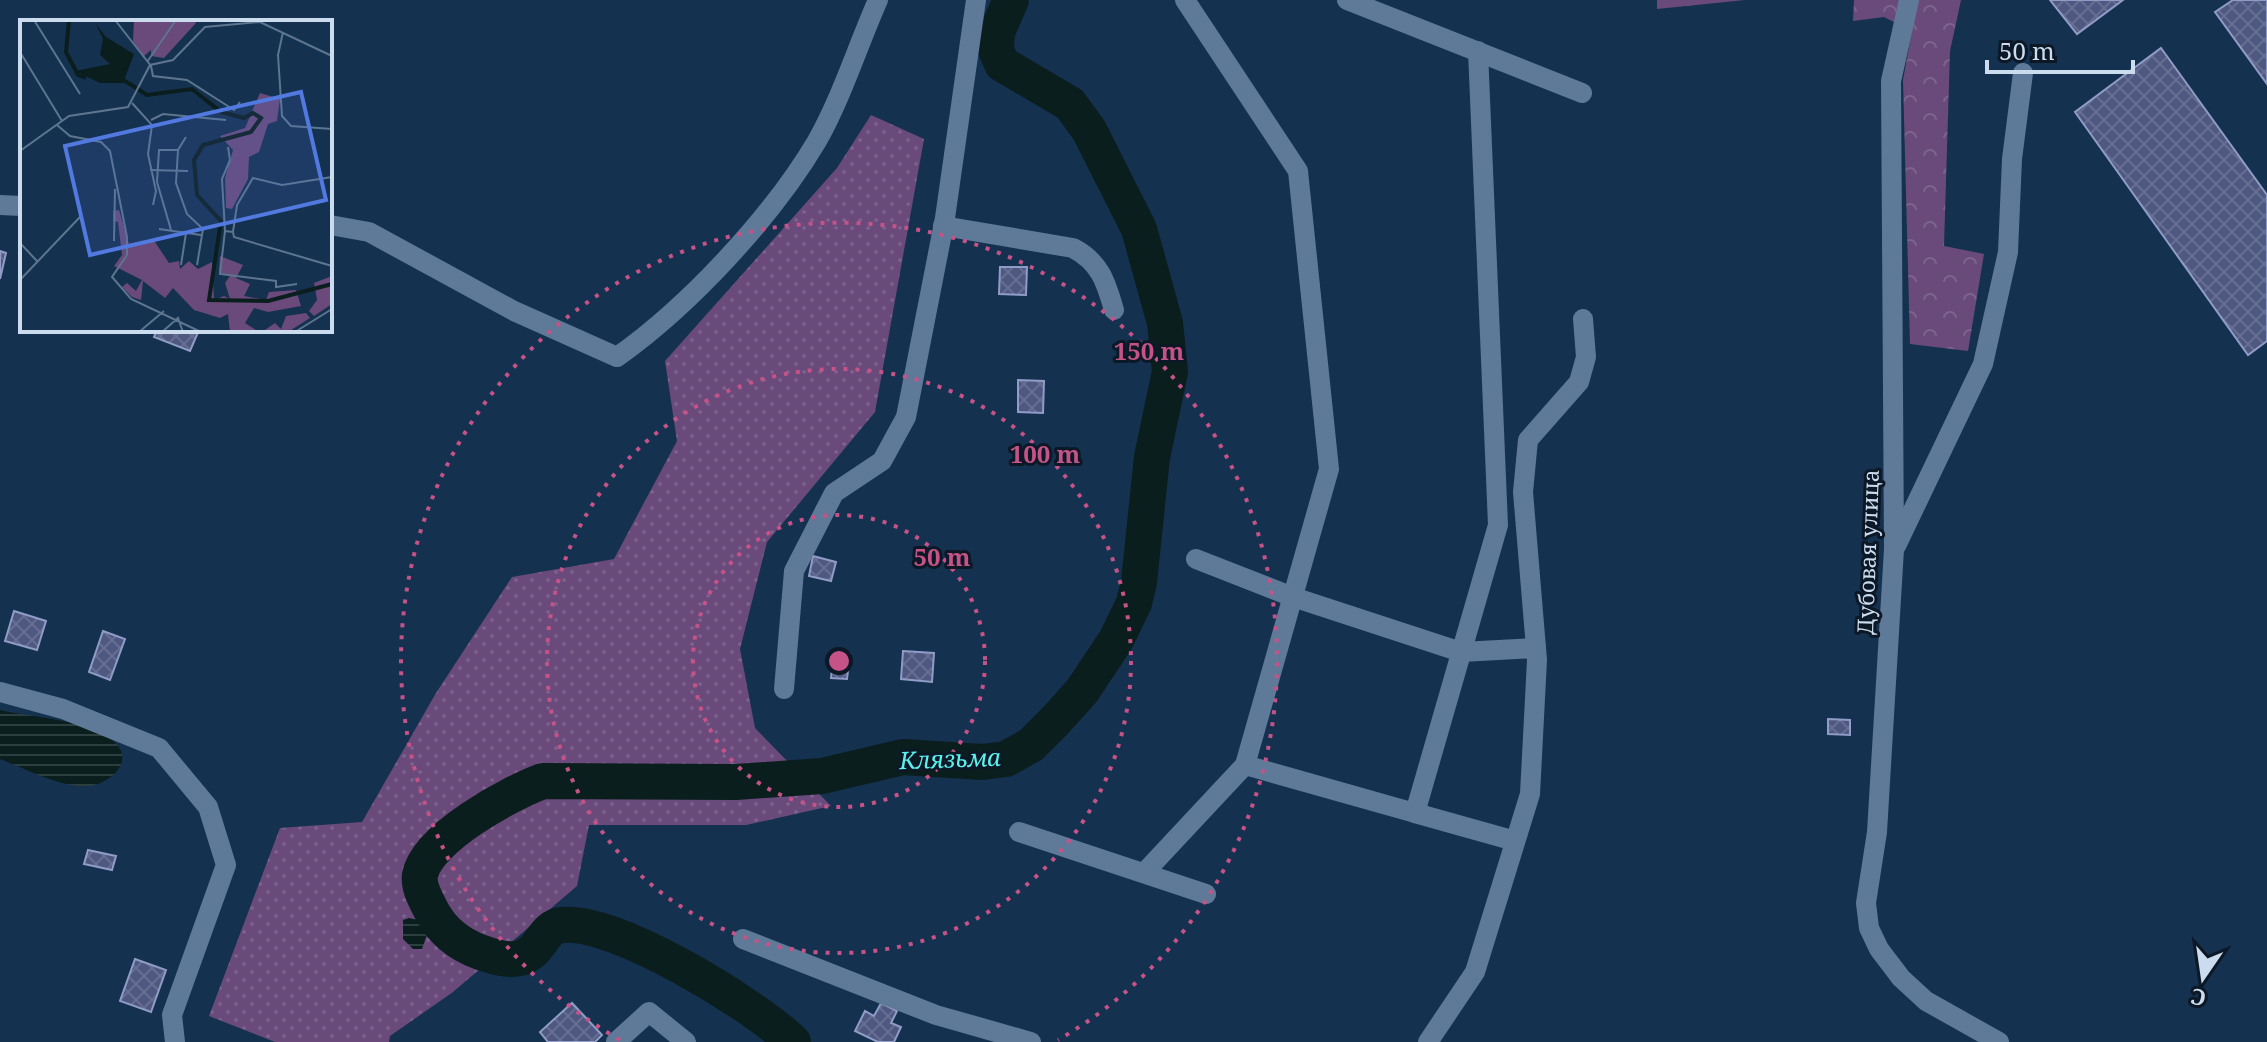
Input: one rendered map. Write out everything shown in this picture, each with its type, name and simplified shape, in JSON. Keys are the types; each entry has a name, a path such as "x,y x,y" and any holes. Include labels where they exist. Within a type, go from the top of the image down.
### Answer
{"street":[{"path":"332,225 369,232 514,311 617,357 644,337 719,267 776,197 817,140 878,0"},
{"path":"784,689 794,571 834,493 882,461 906,417 943,226 976,0"},
{"path":"1144,873 1245,765 1329,469 1298,171 1185,0"},
{"path":"1347,0 1582,93"},
{"name":"Дубовая улица","path":"1909,0 1891,81 1894,549 1877,832 1866,903 1869,928 1901,978 1926,1001 1999,1042"},
{"path":"1415,813 1498,525 1478,51"},
{"path":"1894,549 1983,364 2008,252 2012,159 2023,73"},
{"path":"0,205 20,206"},
{"path":"943,226 1073,248 1090,257 1104,276 1114,310"},
{"path":"1428,1042 1475,972 1530,794 1536,648 1523,492 1528,440 1579,382 1586,357 1583,319"},
{"path":"1196,559 1293,597 1461,652 1536,648"},
{"path":"0,692 63,709 159,748 208,807 226,865 172,1015 175,1042"},
{"path":"1245,765 1515,841"},
{"path":"1019,832 1206,894"},
{"path":"743,939 936,1015 1031,1042"},
{"path":"616,1042 649,1012 686,1042"}],"green space":[{"path":"1657,0 1745,0 1657,9"},
{"path":"1854,0 1961,0 1950,51 1944,246 1984,254 1968,351 1910,344 1903,80 1912,31 1884,17 1853,21"},
{"path":"871,115 924,139 875,412 767,542 740,649 755,728 831,806 746,825 589,825 577,886 453,992 390,1036 389,1042 275,1042 209,1016 280,828 362,822 436,693 512,577 614,559 677,441 665,361 837,168"}],"shaded area":[{"path":"0,710 59,720 102,734 120,748 122,756 118,770 105,781 78,786 55,781 0,759"},
{"path":"403,920 419,920 428,932 422,949 413,949 403,939"}],"building":[{"path":"2050,0 2123,0 2077,34"},
{"path":"2233,0 2267,0 2267,84 2215,12"},
{"path":"2161,48 2267,195 2267,341 2248,355 2075,112"},
{"path":"0,251 6,253 0,279"},
{"path":"1000,267 1027,267 1026,295 999,294"},
{"path":"156,332 198,332 190,351 154,337"},
{"path":"1018,380 1044,381 1043,413 1018,412"},
{"path":"813,556 836,562 831,581 809,576"},
{"path":"14,611 46,621 37,650 5,641"},
{"path":"103,631 125,639 110,680 89,672"},
{"path":"903,651 934,653 932,682 901,679"},
{"path":"834,653 850,654 847,679 831,678"},
{"path":"1828,719 1850,720 1850,735 1828,734"},
{"path":"88,850 116,856 112,870 84,864"},
{"path":"135,959 166,970 151,1012 120,1001"},
{"path":"572,1003 602,1035 595,1042 548,1042 540,1032"},
{"path":"881,1003 897,1011 891,1023 901,1027 894,1042 878,1042 855,1031 865,1011 874,1016"}],"waterway":[{"name":"Клязьма","path":"793,1042 748,1007 683,967 649,950 586,927 562,925 553,928 535,949 517,959 501,958 472,949 451,936 435,918 423,893 420,875 426,861 453,832 491,806 543,781 736,782 822,776 903,757 982,762 1006,759 1031,745 1082,691 1116,640 1134,603 1139,582 1152,457 1170,372 1165,323 1139,229 1089,130 1070,104 1002,64 996,50 997,32 1011,0"}]}
